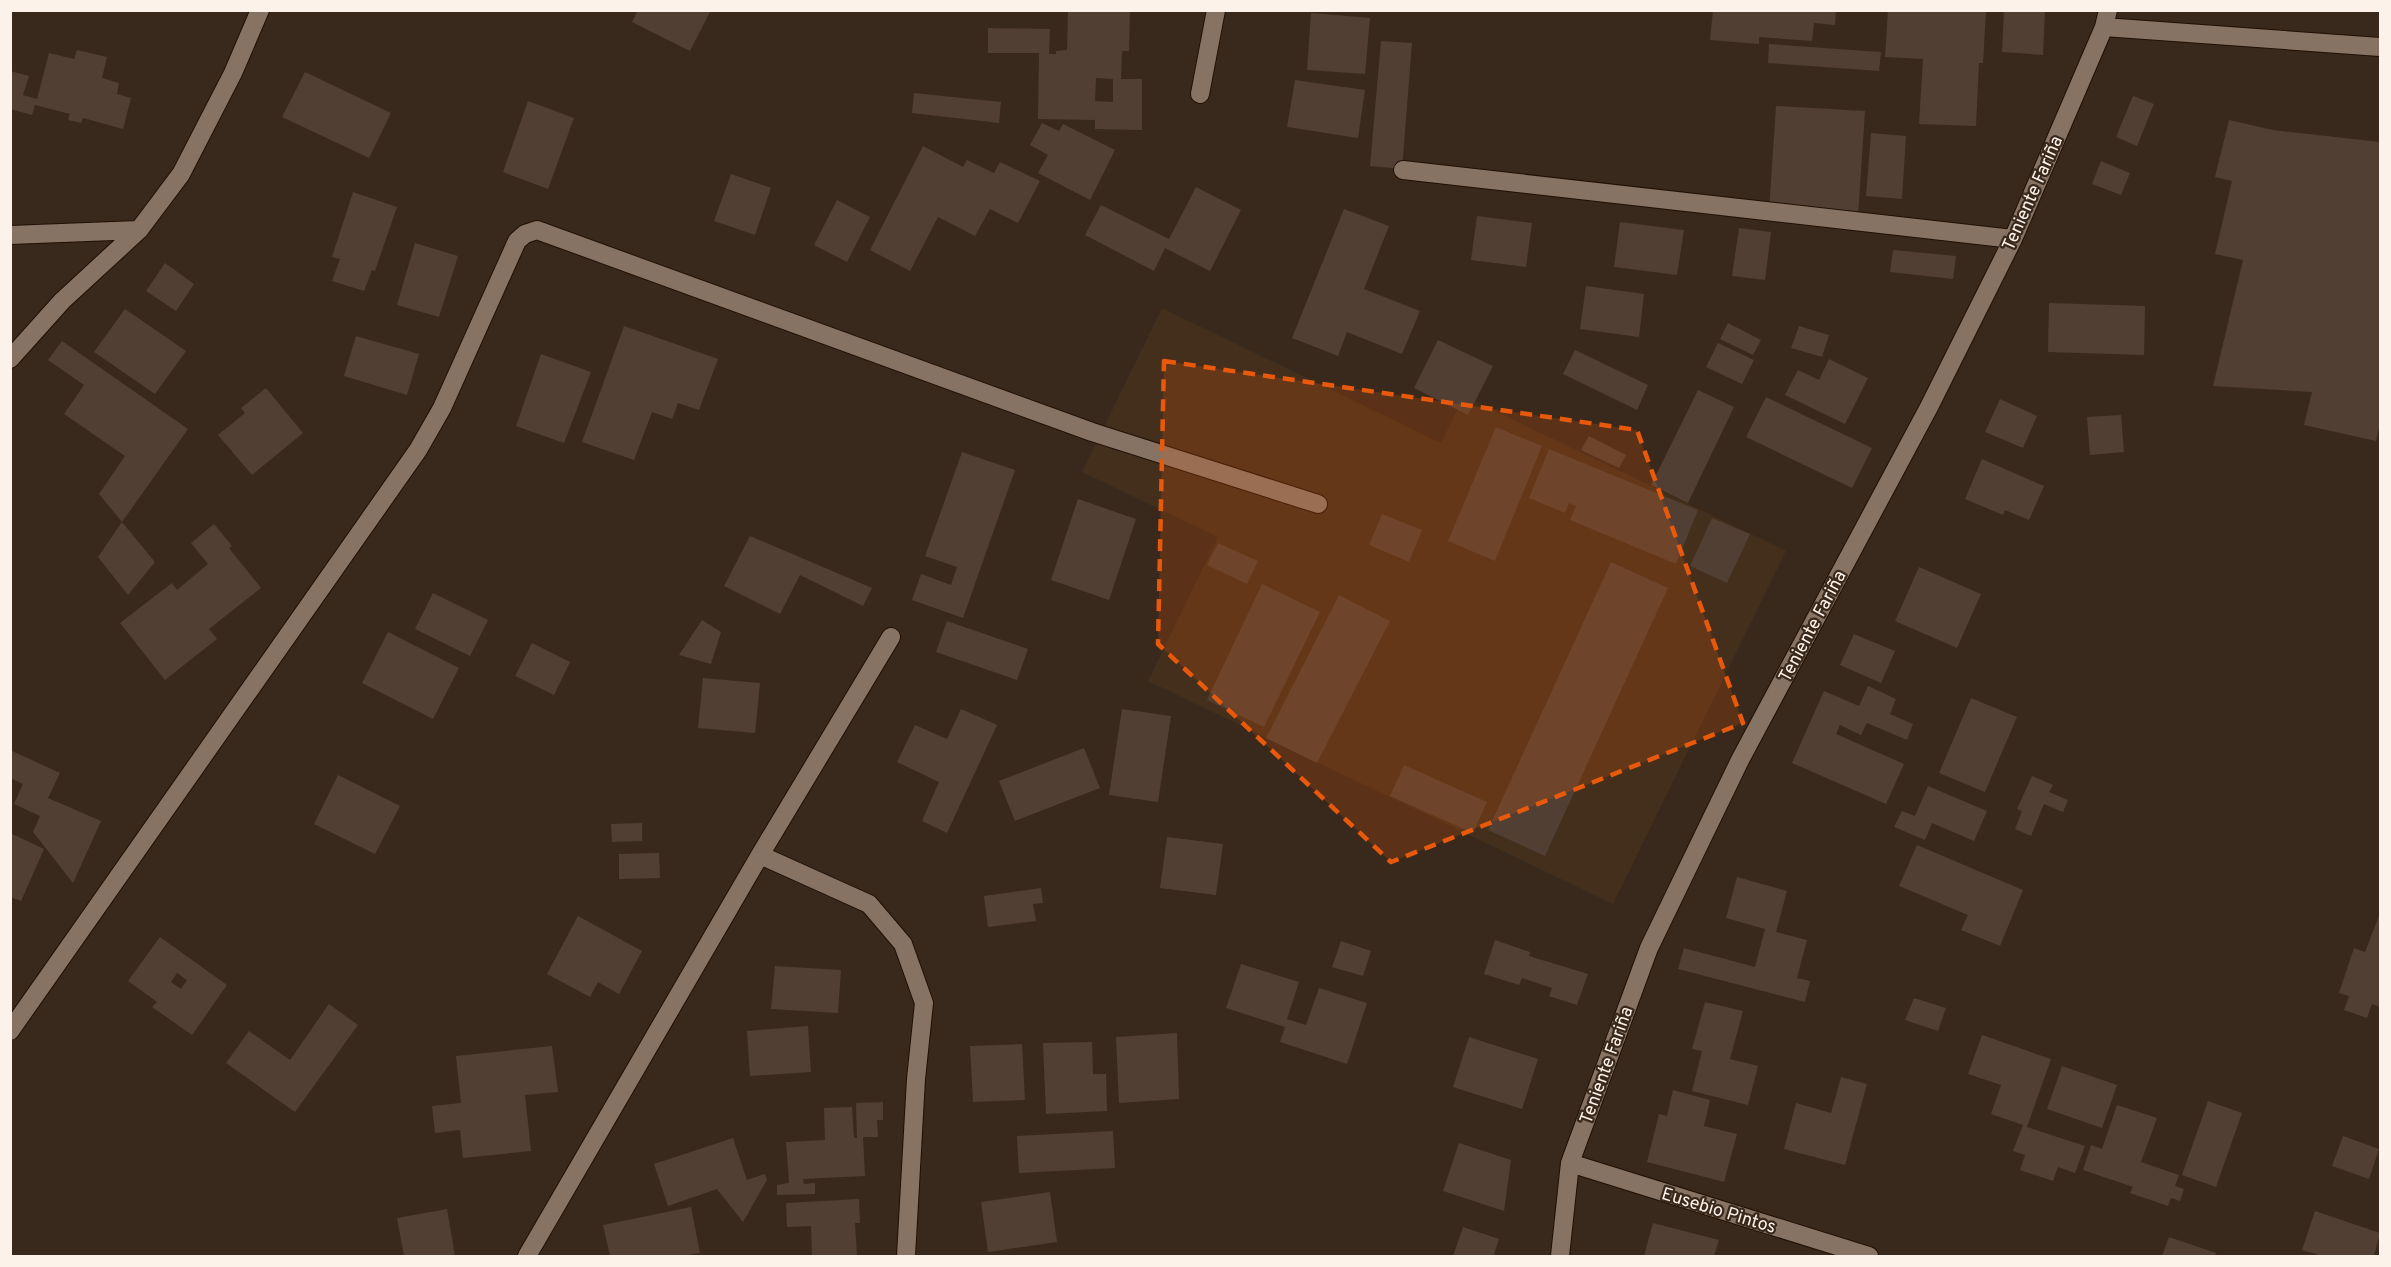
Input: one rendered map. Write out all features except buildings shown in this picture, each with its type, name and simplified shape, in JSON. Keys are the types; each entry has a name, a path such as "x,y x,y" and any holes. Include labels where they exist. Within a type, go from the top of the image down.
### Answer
{"street":[{"path":"10,359 62,301 139,230 181,174 233,73 260,10"},
{"path":"1200,94 1216,10"},
{"path":"2106,19 2380,47"},
{"name":"Teniente Fariña","path":"1560,1257 1570,1163 1649,948 1740,760 1929,407 2013,238 2106,19"},
{"path":"1403,171 2013,238"},
{"path":"10,235 139,230"},
{"path":"10,1031 418,450 442,408 517,241 525,234 537,230 1092,432 1318,504"},
{"path":"527,1257 760,855 891,637"},
{"path":"760,855 869,904 903,944 924,1003 916,1079 906,1257"},
{"name":"Eusebio Pintos","path":"1570,1163 1869,1257"}],"highlighted area":[{"path":"1164,361 1637,430 1743,723 1391,862 1158,644"}],"shaded area":[{"path":"1162,308 1441,443 1464,396 1786,551 1613,904 1148,681 1218,537 1082,472"}]}
